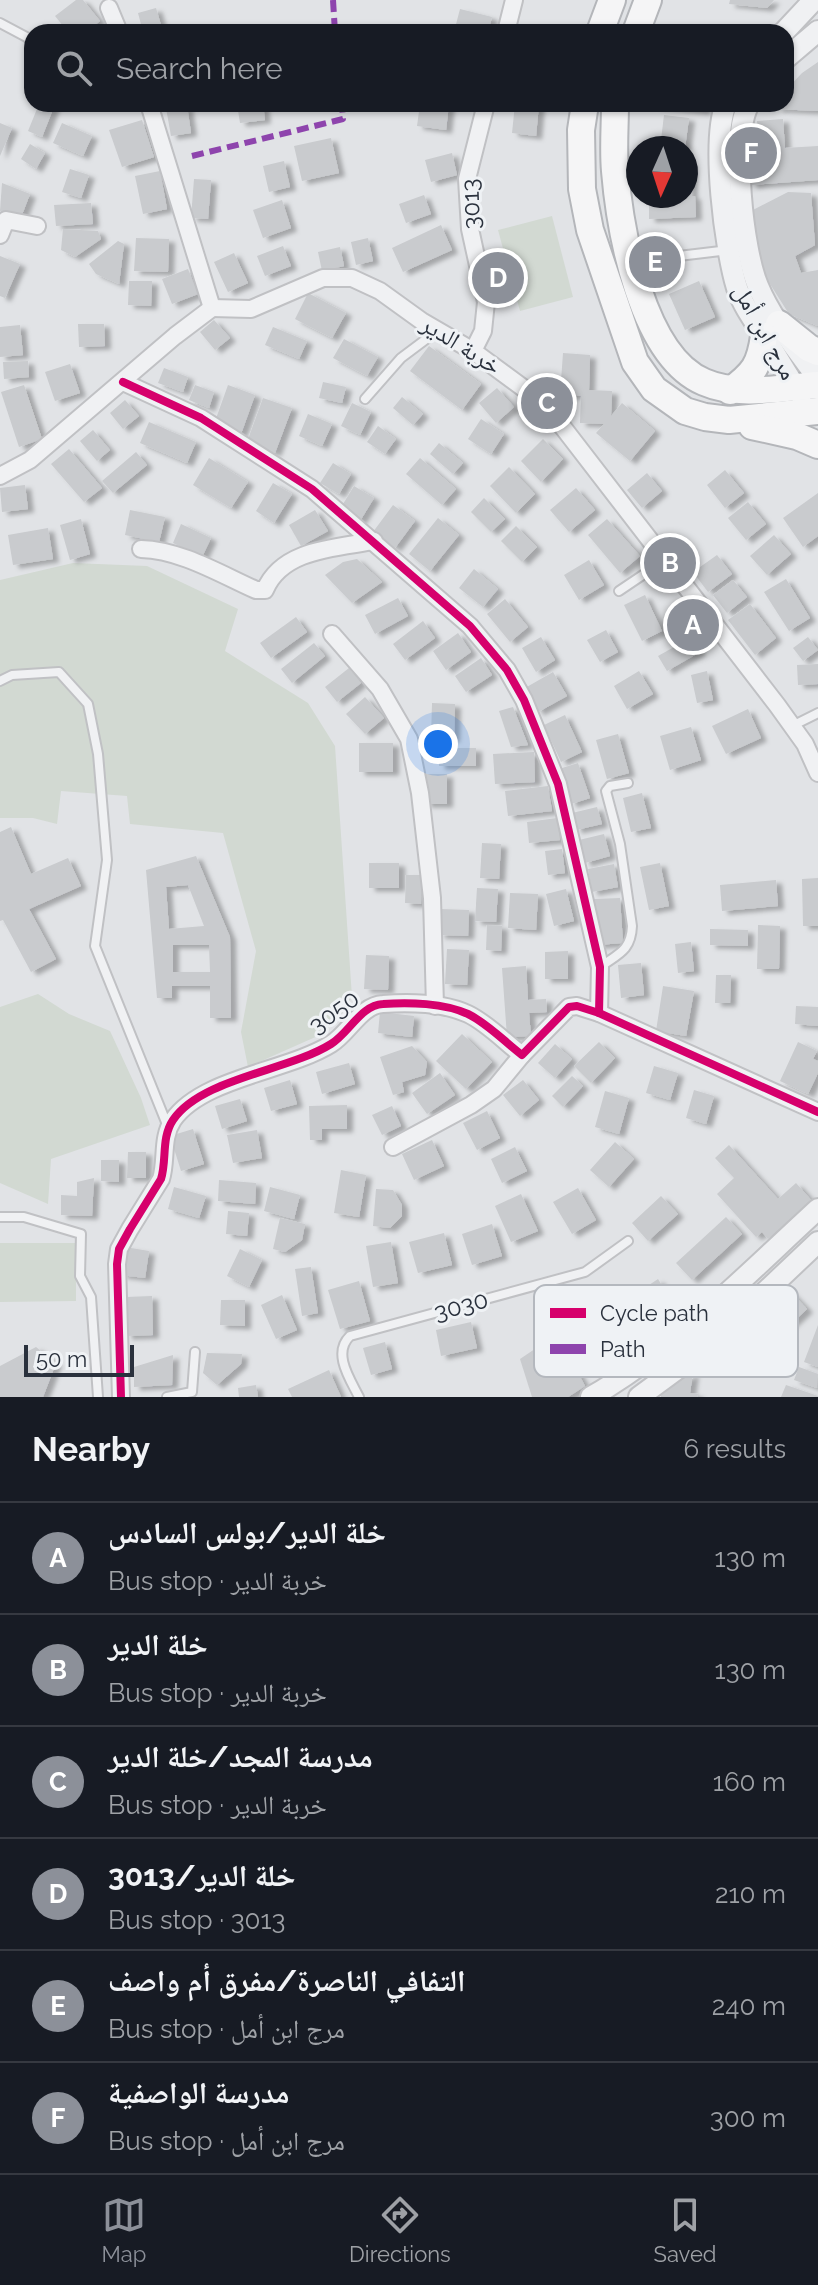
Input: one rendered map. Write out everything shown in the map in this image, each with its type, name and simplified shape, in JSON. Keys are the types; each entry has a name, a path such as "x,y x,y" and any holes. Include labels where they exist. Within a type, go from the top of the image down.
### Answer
{"highway":[{"path":"603,24 612,0"},
{"path":"639,24 648,0"},
{"path":"584,112 582,189 590,230 635,362 654,389 685,411 797,436 818,445"},
{"path":"615,112 615,171 638,292 655,330 676,362 690,376 730,391 810,384"},
{"path":"730,391 750,376 771,330 818,352"},
{"path":"729,420 816,414"}],"street":[{"path":"508,24 514,0"},
{"path":"813,0 818,17"},
{"path":"791,24 813,0"},
{"path":"109,8 116,24"},
{"path":"794,51 818,31"},
{"path":"0,476 30,460 212,308 151,112"},
{"name":"3013","path":"473,351 483,331 486,302 470,229 467,179 484,112"},
{"name":"مرج ابن أمل","path":"723,112 719,160 729,250 737,289 810,384 816,414"},
{"name":"مرج ابن أمل","path":"747,112 741,133 739,169 750,261 771,330"},
{"path":"2,224 37,226"},
{"name":"خربة الدير","path":"212,308 251,309 323,278 352,278 380,291 473,351 545,404 792,726 805,744 818,773"},
{"path":"123,382 201,418 312,489 470,626 507,670 524,700 558,784 600,967 599,1013"},
{"path":"141,549 156,549 182,557 256,590 265,590 269,579 282,565 312,552 374,541"},
{"path":"332,634 380,689 409,739 420,793 432,898 435,1006"},
{"name":"3050","path":"168,1128 194,1099 331,1044 369,1007 381,1004 435,1006 470,1015 522,1055"},
{"path":"393,1147 471,1105 494,1089 569,1007 577,1006 599,1013 818,1112"},
{"path":"121,1397 119,1249 161,1179 168,1128"},
{"path":"735,1285 818,1209"},
{"path":"773,1285 818,1242"},
{"path":"591,1397 619,1389 641,1396 667,1377"}],"lane":[{"path":"0,23 24,36"},
{"path":"662,258 729,250"},
{"path":"365,399 401,358 437,330"},
{"path":"619,591 665,560"},
{"path":"0,681 12,675 59,672 88,704 98,754 107,860 95,946 168,1128"},
{"path":"792,726 818,713"},
{"path":"600,967 632,940 620,844 606,791 610,786 628,783"},
{"path":"0,1217 24,1217 81,1234 80,1276 91,1297 98,1397"},
{"name":"3030","path":"537,1285 585,1272 628,1241"},
{"name":"3030","path":"359,1397 342,1356 343,1346 350,1336 534,1286"},
{"path":"167,1397 192,1392 195,1352"}],"shaded area":[{"path":"552,216 573,297 520,311 498,230"},
{"path":"73,563 147,566 238,609 225,651 308,703 335,746 352,997 338,1020 320,1035 248,1067 241,1032 256,951 223,833 130,824 127,796 61,791 57,824 33,818 0,818 0,580"},
{"path":"38,994 69,1014 110,1031 150,1125 51,1159 48,1204 0,1183 0,1007"},
{"path":"0,1243 76,1243 76,1301 0,1302"}],"building":[{"path":"76,0 83,0 100,21 96,24 62,24 55,16"},
{"path":"730,0 774,0 767,8 729,4"},
{"path":"156,8 161,24 141,24 138,13"},
{"path":"460,9 492,17 490,24 456,24"},
{"path":"818,62 818,111 794,110 794,82"},
{"path":"36,112 52,112 42,137 28,131"},
{"path":"167,112 188,112 191,133 171,136"},
{"path":"238,112 264,112 265,120 240,123"},
{"path":"419,112 448,112 446,130 417,126"},
{"path":"514,112 538,112 536,136 512,133"},
{"path":"664,115 689,118 687,136 661,136"},
{"path":"783,119 785,148 818,146 818,180 751,185 749,151 759,150 757,121"},
{"path":"142,120 154,157 122,167 109,130"},
{"path":"0,123 12,128 0,156"},
{"path":"62,123 92,136 83,156 53,143"},
{"path":"331,138 339,173 302,181 294,146"},
{"path":"30,144 45,153 36,169 21,159"},
{"path":"452,153 457,175 431,182 425,160"},
{"path":"284,161 290,187 269,192 263,166"},
{"path":"70,169 89,175 81,198 62,192"},
{"path":"160,171 167,209 143,214 135,176"},
{"path":"194,179 211,180 208,219 191,218"},
{"path":"2,183 30,194 20,220 0,211"},
{"path":"788,192 811,193 815,245 795,256 801,273 818,270 818,326 789,314 765,276 751,211"},
{"path":"424,195 431,214 406,223 399,204"},
{"path":"282,200 291,228 263,238 253,210"},
{"path":"91,203 93,224 56,226 54,205"},
{"path":"649,208 696,208 696,217 649,219"},
{"path":"441,225 452,250 403,272 392,248"},
{"path":"63,229 98,231 101,239 75,257 61,250"},
{"path":"136,238 169,239 168,272 134,271"},
{"path":"368,238 373,261 356,265 351,242"},
{"path":"118,241 124,244 119,284 96,274 89,264"},
{"path":"283,246 291,266 265,276 257,256"},
{"path":"340,247 344,266 322,271 318,252"},
{"path":"234,253 248,283 228,292 214,262"},
{"path":"0,256 20,264 5,298 0,296"},
{"path":"188,269 198,294 172,304 162,279"},
{"path":"129,281 152,281 151,306 128,305"},
{"path":"699,281 715,317 685,330 669,294"},
{"path":"308,293 346,313 332,338 295,319"},
{"path":"214,320 230,338 215,350 200,332"},
{"path":"78,324 104,324 105,346 79,347"},
{"path":"20,325 23,355 0,357 0,327"},
{"path":"273,327 307,341 299,359 265,345"},
{"path":"344,339 378,357 367,376 333,358"},
{"path":"429,346 481,384 462,410 410,371"},
{"path":"563,353 590,355 589,390 612,391 611,416 622,403 655,431 630,461 596,433 604,424 580,423 581,396 560,395"},
{"path":"28,361 29,377 4,379 3,362"},
{"path":"70,364 80,393 55,401 45,372"},
{"path":"164,368 188,377 183,392 158,383"},
{"path":"323,382 346,387 342,403 319,398"},
{"path":"24,385 42,439 19,447 1,392"},
{"path":"195,385 214,392 209,408 189,400"},
{"path":"228,385 255,395 241,434 214,424"},
{"path":"497,388 514,407 496,423 479,403"},
{"path":"402,397 423,414 413,425 393,408"},
{"path":"263,398 292,408 275,453 247,442"},
{"path":"125,400 139,416 123,429 110,413"},
{"path":"352,403 371,412 360,435 341,426"},
{"path":"308,414 332,424 322,446 299,436"},
{"path":"481,419 504,434 491,454 468,439"},
{"path":"149,422 196,442 187,463 140,443"},
{"path":"378,426 396,439 385,454 367,442"},
{"path":"93,430 110,450 97,461 80,441"},
{"path":"543,439 563,459 541,482 521,461"},
{"path":"439,443 463,463 453,474 430,454"},
{"path":"69,449 102,488 84,502 51,464"},
{"path":"136,452 147,465 113,493 102,481"},
{"path":"209,458 248,482 231,508 193,485"},
{"path":"420,458 456,489 442,505 406,474"},
{"path":"333,463 351,474 339,494 320,483"},
{"path":"509,467 535,494 516,513 490,486"},
{"path":"725,470 744,493 725,508 707,485"},
{"path":"647,473 662,491 642,508 627,490"},
{"path":"273,483 292,494 274,523 256,511"},
{"path":"25,485 28,509 2,512 0,488"},
{"path":"354,486 374,498 360,521 340,509"},
{"path":"576,488 595,510 569,532 550,510"},
{"path":"818,493 818,536 803,547 783,518"},
{"path":"484,498 505,519 491,532 471,512"},
{"path":"748,502 766,524 746,540 728,518"},
{"path":"393,505 415,521 395,548 373,532"},
{"path":"130,510 165,517 159,542 125,535"},
{"path":"315,510 328,531 301,546 289,525"},
{"path":"438,518 459,535 430,571 409,554"},
{"path":"81,519 90,554 70,560 60,525"},
{"path":"607,519 640,556 620,573 588,535"},
{"path":"181,524 211,538 202,557 173,543"},
{"path":"516,526 537,547 522,562 501,541"},
{"path":"48,528 53,559 13,565 8,535"},
{"path":"672,533 688,554 674,565 658,543"},
{"path":"774,535 791,554 767,575 750,556"},
{"path":"717,555 732,574 708,592 693,572"},
{"path":"357,559 382,582 352,603 325,575 343,562"},
{"path":"589,560 604,585 579,600 564,575"},
{"path":"474,569 498,589 483,607 459,588"},
{"path":"786,579 810,618 789,631 764,592"},
{"path":"733,580 747,597 727,613 713,595"},
{"path":"645,595 662,631 642,641 624,605"},
{"path":"398,598 408,616 375,634 365,615"},
{"path":"505,599 528,627 510,642 487,614"},
{"path":"750,604 776,638 755,655 728,620"},
{"path":"296,617 307,632 271,658 260,643"},
{"path":"423,621 435,638 405,660 393,644"},
{"path":"606,630 618,652 600,662 587,640"},
{"path":"458,633 471,652 446,670 433,651"},
{"path":"541,637 555,660 536,672 522,648"},
{"path":"692,637 700,652 667,671 658,656"},
{"path":"808,637 818,650 803,661 793,648"},
{"path":"314,643 325,656 292,683 281,669"},
{"path":"481,658 492,675 466,692 455,676"},
{"path":"818,664 818,684 798,685 797,665"},
{"path":"349,668 361,683 337,702 325,687"},
{"path":"639,671 653,694 627,709 614,686"},
{"path":"707,671 713,700 697,703 691,675"},
{"path":"553,672 567,696 538,712 525,688"},
{"path":"365,697 384,718 365,734 346,714"},
{"path":"432,703 455,704 454,739 431,738"},
{"path":"513,707 528,745 511,747 499,711"},
{"path":"748,709 761,738 726,754 712,726"},
{"path":"565,715 582,752 561,762 544,725"},
{"path":"691,727 701,760 670,770 660,736"},
{"path":"618,734 629,773 607,779 596,740"},
{"path":"359,743 393,743 393,772 359,772"},
{"path":"439,748 476,748 476,766 439,766"},
{"path":"534,752 535,782 495,784 493,754"},
{"path":"578,763 590,798 571,804 559,769"},
{"path":"425,774 447,774 447,804 425,804"},
{"path":"548,786 552,811 508,816 505,791"},
{"path":"642,793 651,828 631,832 623,798"},
{"path":"597,807 602,824 576,830 572,813"},
{"path":"557,818 560,840 529,843 527,822"},
{"path":"11,827 31,874 68,858 81,886 29,909 56,959 31,972 3,920 0,921 0,832"},
{"path":"604,834 610,856 585,863 579,840"},
{"path":"482,843 501,844 499,879 480,878"},
{"path":"562,849 565,873 548,875 545,851"},
{"path":"196,856 230,937 231,1018 210,1018 210,986 172,986 172,998 157,998 146,870","holes":["188,885 204,926 169,929 166,887","173,945 209,945 210,972 173,972"]},
{"path":"369,863 399,863 399,888 369,888"},
{"path":"660,863 669,906 649,910 640,867"},
{"path":"614,864 618,887 592,892 588,869"},
{"path":"406,875 422,875 421,904 405,903"},
{"path":"818,878 818,926 803,926 802,879"},
{"path":"776,880 778,906 722,911 720,885"},
{"path":"477,888 498,889 496,922 475,921"},
{"path":"566,889 574,921 554,926 546,894"},
{"path":"510,893 538,894 536,930 508,928"},
{"path":"620,898 623,943 597,945 594,899"},
{"path":"440,909 469,910 468,936 439,935"},
{"path":"487,925 502,926 501,951 486,950"},
{"path":"758,925 780,926 779,969 757,969"},
{"path":"710,929 748,930 748,946 710,945"},
{"path":"691,942 694,971 678,973 675,944"},
{"path":"447,949 469,950 467,985 445,984"},
{"path":"568,951 568,979 545,979 545,952"},
{"path":"366,955 389,956 388,990 364,989"},
{"path":"641,963 644,995 621,998 618,965"},
{"path":"526,966 528,1000 546,999 547,1012 529,1013 531,1036 507,1037 502,968"},
{"path":"716,975 731,975 730,1003 715,1003"},
{"path":"663,986 694,991 686,1036 656,1031"},
{"path":"796,1006 818,1007 818,1026 795,1024"},
{"path":"380,1012 414,1016 412,1037 378,1033"},
{"path":"462,1034 492,1062 466,1089 436,1061"},
{"path":"599,1042 615,1058 591,1083 574,1066"},
{"path":"798,1042 817,1051 813,1059 818,1061 818,1073 808,1094 780,1081"},
{"path":"555,1044 572,1059 555,1078 538,1063"},
{"path":"412,1046 427,1062 425,1075 402,1082 404,1092 393,1095 380,1057"},
{"path":"349,1063 355,1084 322,1094 316,1072"},
{"path":"654,1066 678,1073 670,1100 646,1093"},
{"path":"440,1073 455,1095 427,1114 412,1093"},
{"path":"572,1076 583,1086 563,1107 552,1096"},
{"path":"290,1080 297,1104 271,1111 264,1088"},
{"path":"523,1080 539,1100 520,1116 503,1095"},
{"path":"694,1090 714,1096 706,1124 686,1118"},
{"path":"605,1091 629,1098 619,1134 595,1127"},
{"path":"240,1099 247,1121 222,1129 215,1106"},
{"path":"347,1105 347,1129 322,1129 322,1140 310,1140 309,1106"},
{"path":"392,1106 401,1126 382,1135 372,1115"},
{"path":"487,1111 500,1138 477,1150 463,1123"},
{"path":"193,1129 204,1164 181,1171 170,1136"},
{"path":"257,1130 262,1158 233,1163 227,1135"},
{"path":"432,1140 444,1166 414,1180 402,1154"},
{"path":"615,1142 634,1159 609,1187 590,1170"},
{"path":"729,1145 778,1199 796,1183 811,1200 768,1239 762,1232 756,1237 717,1194 734,1178 715,1158"},
{"path":"515,1147 527,1171 502,1183 491,1159"},
{"path":"128,1152 146,1152 146,1178 127,1178"},
{"path":"101,1160 119,1160 119,1182 101,1181"},
{"path":"341,1170 366,1175 359,1217 334,1213"},
{"path":"94,1178 92,1216 61,1215 61,1195 77,1196 77,1182"},
{"path":"219,1180 256,1183 255,1204 218,1201"},
{"path":"174,1187 206,1196 199,1218 168,1209"},
{"path":"270,1187 300,1195 294,1219 264,1211"},
{"path":"578,1188 596,1220 572,1234 553,1202"},
{"path":"376,1189 393,1190 402,1205 402,1216 390,1228 373,1226"},
{"path":"521,1194 538,1231 511,1242 495,1206"},
{"path":"661,1196 678,1214 648,1241 632,1223"},
{"path":"228,1211 249,1213 247,1236 226,1234"},
{"path":"726,1217 742,1234 692,1280 676,1263"},
{"path":"280,1218 305,1224 302,1240 285,1252 273,1249"},
{"path":"492,1224 502,1256 472,1265 462,1234"},
{"path":"444,1233 452,1265 418,1273 409,1242"},
{"path":"391,1242 398,1283 373,1287 366,1246"},
{"path":"125,1247 149,1251 145,1278 121,1275"},
{"path":"240,1249 262,1260 249,1287 227,1276"},
{"path":"311,1267 318,1313 302,1316 295,1269"},
{"path":"359,1281 370,1321 340,1329 328,1290"},
{"path":"282,1295 297,1330 276,1339 261,1305"},
{"path":"152,1296 153,1335 126,1336 126,1297"},
{"path":"221,1300 245,1300 245,1326 220,1325"},
{"path":"798,1300 807,1309 798,1317"},
{"path":"471,1322 477,1348 441,1356 436,1330"},
{"path":"818,1325 818,1367 804,1362"},
{"path":"385,1342 392,1369 371,1375 363,1348"},
{"path":"36,1347 56,1363 43,1397 0,1397 0,1366"},
{"path":"534,1350 534,1377 580,1377 585,1386 568,1397 532,1397 520,1359"},
{"path":"207,1353 242,1354 241,1364 217,1385 203,1373"},
{"path":"173,1355 172,1385 134,1387 134,1367"},
{"path":"799,1367 818,1374 817,1388 794,1380 798,1377"},
{"path":"329,1370 341,1397 292,1397 288,1389"},
{"path":"684,1377 692,1377 690,1393 698,1394 697,1397 661,1397 661,1390"},
{"path":"256,1385 258,1397 239,1397 238,1388"},
{"path":"786,1385 818,1396 818,1397 781,1397"}],"marked path":[{"path":"333,0 334,24"},
{"path":"192,156 343,119 343,112"}],"cycle path":[{"path":"123,382 201,418 312,489 470,626 507,670 524,700 558,784 600,967 599,1013"},
{"path":"121,1397 119,1249 161,1179 167,1134 173,1120 204,1094 331,1044 362,1014 375,1006 415,1003 459,1010 482,1022 522,1055 569,1007 577,1006 599,1013 818,1112"}],"place":[{"name":"مدرسة الواصفية","path":"751,153"},
{"name":"التفافي الناصرة/مفرق أم واصف","path":"655,262"},
{"name":"3013/خلة الدير","path":"498,278"},
{"name":"مدرسة المجد/خلة الدير","path":"547,403"},
{"name":"خلة الدير","path":"670,563"},
{"name":"خلة الدير/بولس السادس","path":"693,625"}]}
